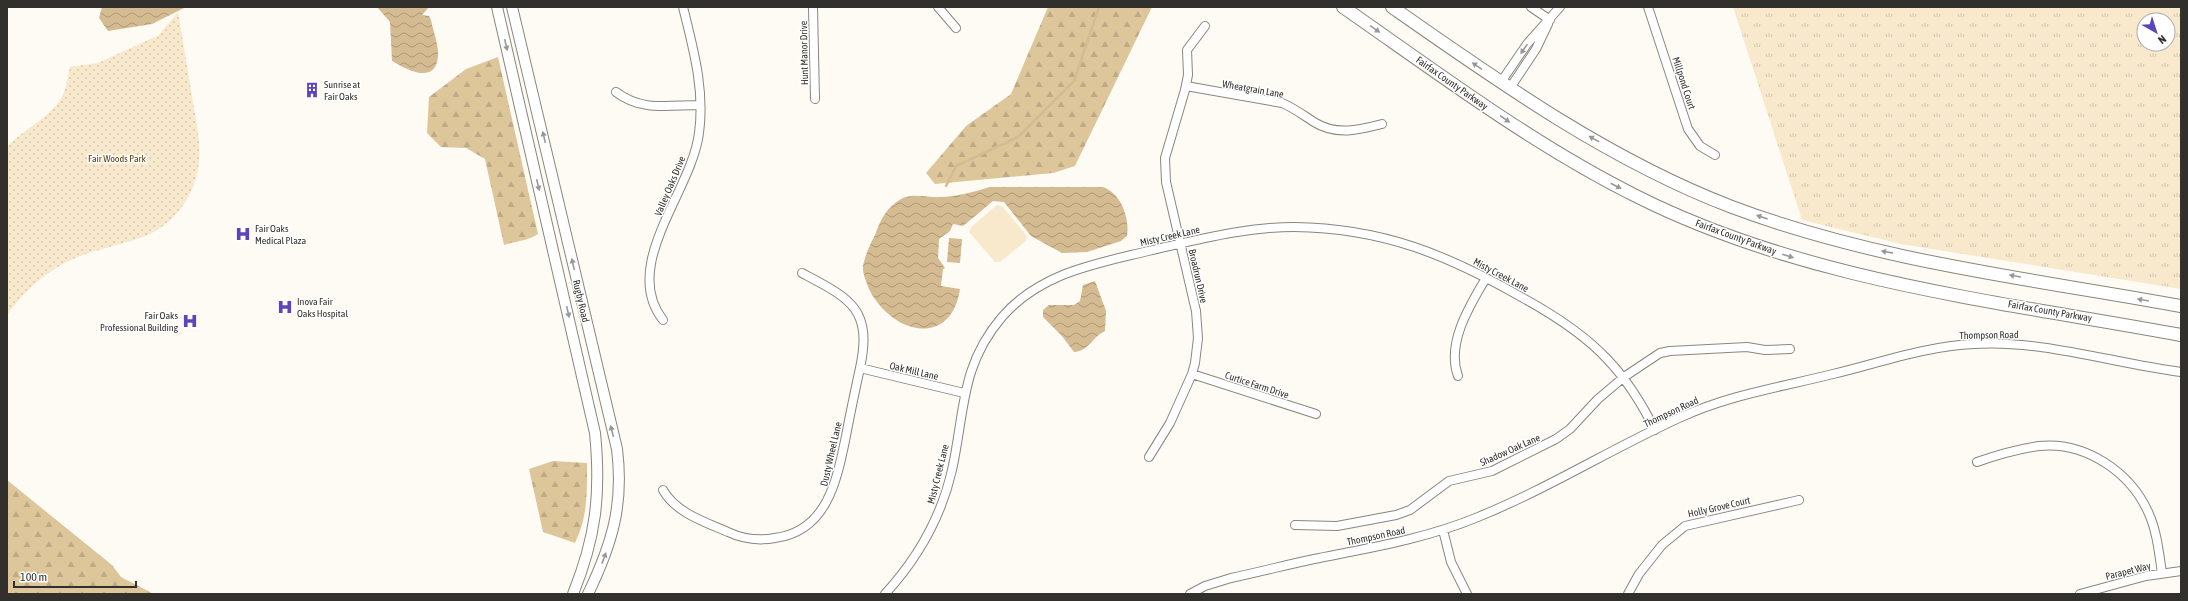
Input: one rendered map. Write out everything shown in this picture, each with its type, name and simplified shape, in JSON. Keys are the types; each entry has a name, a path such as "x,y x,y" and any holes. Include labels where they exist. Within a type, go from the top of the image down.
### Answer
{"highway":[{"name":"Fairfax County Parkway","path":"1343,7 1556,153 1637,197 1724,234 1778,253 1867,277 2181,335"},
{"path":"1392,7 1505,85 1572,127 1679,185 1764,218 1811,233 1882,252 2181,306"}],"main road":[{"name":"Rugby Road","path":"497,7 595,433 599,475 596,516 590,548 573,594"},
{"name":"Rugby Road","path":"512,7 617,449 620,488 615,527 601,566 588,594"}],"street":[{"name":"Valley Oaks Drive","path":"663,320 654,309 650,293 649,278 654,247 689,171 699,133 699,74 683,7"},
{"name":"Hunt Manor Drive","path":"813,7 815,100"},
{"path":"938,7 956,28"},
{"path":"1531,7 1550,20"},
{"path":"1505,85 1536,49 1550,20 1560,7"},
{"name":"Millpond Court","path":"1648,7 1688,129 1700,146 1715,155"},
{"name":"Broadrun Drive","path":"1149,457 1170,423 1192,374 1198,338 1197,317 1166,182 1165,158 1186,86 1187,50 1205,26"},
{"name":"Wheatgrain Lane","path":"1186,86 1282,103 1296,109 1320,125 1334,130 1350,131 1382,124"},
{"path":"616,92 628,101 640,105 700,105"},
{"name":"Misty Creek Lane","path":"885,594 918,552 939,512 952,468 964,393 978,354 993,328 1011,307 1033,290 1068,271 1180,244 1248,230 1291,227 1340,230 1381,237 1420,247 1486,278 1571,327 1592,344 1624,378 1644,408 1655,430"},
{"name":"Dusty Wheel Lane","path":"663,490 668,499 680,510 740,537 753,540 779,538 804,526 819,513 834,488 865,339 862,324 856,310 842,295 802,274"},
{"path":"1458,376 1455,361 1455,349 1465,317 1486,278"},
{"name":"Thompson Road","path":"1190,594 1231,578 1393,543 1443,530 1511,502 1686,415 1734,397 1932,350 1957,346 1998,343 2031,345 2056,348 2145,368 2181,372"},
{"path":"1624,378 1660,353 1670,351 1747,347 1765,350 1790,349"},
{"name":"Oak Mill Lane","path":"860,368 964,393"},
{"name":"Curtice Farm Drive","path":"1192,374 1316,414"},
{"name":"Shadow Oak Lane","path":"1296,525 1337,526 1403,513 1449,481 1492,471 1556,439 1570,429 1598,398 1624,378"},
{"path":"1976,462 2004,453 2050,446 2079,451 2103,461 2127,481 2144,505 2154,528 2162,573"},
{"name":"Holly Grove Court","path":"1628,594 1639,574 1662,545 1685,526 1799,500"},
{"path":"1443,530 1451,562 1467,594"},
{"name":"Parapet Way","path":"2080,594 2162,573 2181,571"}],"green space":[{"path":"1048,7 1152,7 1075,166 1053,173 935,184 926,173 966,126 1011,94"},
{"path":"1733,7 2181,7 2181,289 1901,244 1802,220"},
{"name":"Fair Woods Park","path":"178,12 199,139 199,162 197,175 187,199 180,210 161,228 137,239 73,259 53,270 36,282 7,315 7,147 54,108 64,92 70,67 98,63 159,35"},
{"path":"498,57 538,234 526,240 504,245 485,159 466,148 441,147 427,133 429,97 466,69"},
{"path":"997,205 1002,206 1027,236 1026,241 1000,262 995,262 969,232 971,227"},
{"path":"553,461 587,463 587,494 585,513 575,543 543,532 529,469"},
{"path":"7,480 112,565 121,577 154,594 7,594"}],"water":[{"path":"102,7 186,7 152,24 108,31 99,18"},
{"path":"377,7 429,7 422,15 429,16 431,20 438,47 436,65 432,71 419,73 404,68 392,61 390,22"},
{"path":"990,187 1103,187 1115,195 1123,207 1128,229 1127,236 1121,241 1087,252 1062,253 1031,236 1004,202 993,201 963,226 953,224 950,231 939,239 938,258 945,268 943,269 941,286 960,289 954,308 945,321 933,327 919,328 905,325 891,316 879,304 869,289 863,269 868,250 885,214 897,201 903,198 917,196 938,197 966,194"},
{"path":"949,238 962,239 960,263 947,262"},
{"path":"1095,281 1106,311 1105,331 1096,337 1087,347 1074,352 1062,336 1043,317 1043,310 1049,305 1074,305 1080,301 1083,285"}],"waterway":[{"path":"946,186 956,166 1018,137 1074,81 1099,7"}],"place":[{"name":"Sunrise at Fair Oaks","path":"312,90"},
{"name":"Fair Oaks Medical Plaza","path":"243,234"},
{"name":"Inova Fair Oaks Hospital","path":"285,307"},
{"name":"Fair Oaks Professional Building","path":"190,321"}]}
